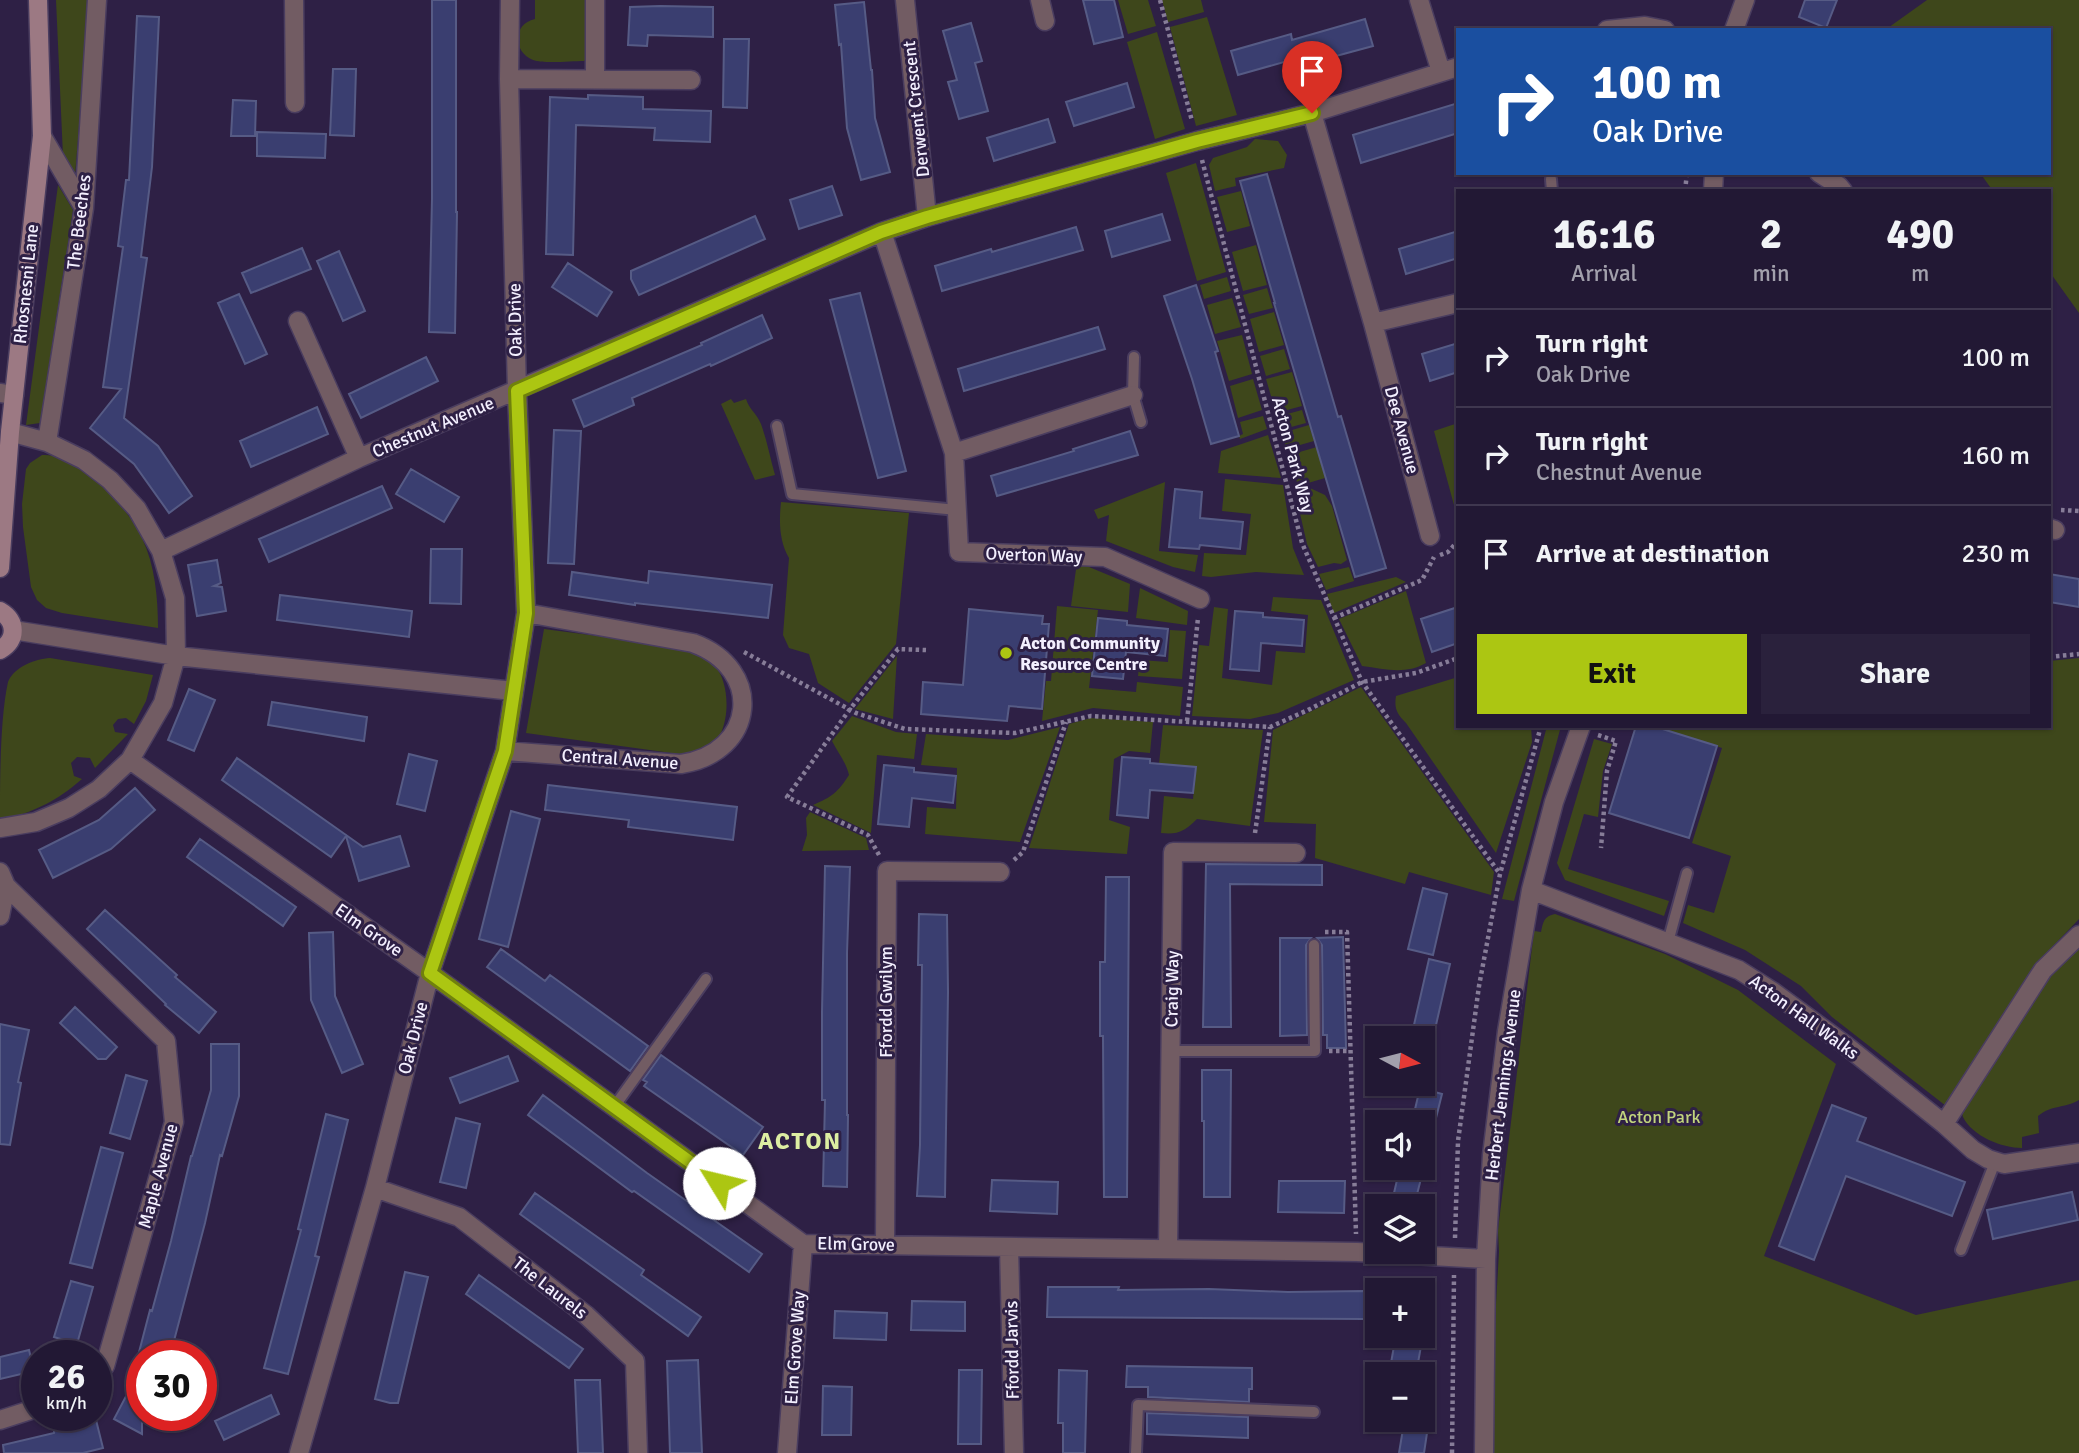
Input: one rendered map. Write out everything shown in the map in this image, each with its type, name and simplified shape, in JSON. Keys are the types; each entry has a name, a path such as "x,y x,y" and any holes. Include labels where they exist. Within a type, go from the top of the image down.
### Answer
{"main road":[{"name":"Rhosnesni Lane","path":"0,569 9,432 7,394 42,136 38,0"},
{"path":"0,611 9,617 13,630 10,642 0,650"}],"street":[{"name":"The Beeches","path":"47,442 83,208 97,0"},
{"path":"294,0 295,103"},
{"name":"Oak Drive","path":"299,1453 375,1188 430,973 505,751 526,613 517,391 509,79 510,0"},
{"path":"595,0 595,78"},
{"name":"Derwent Crescent","path":"905,0 927,217"},
{"path":"1040,0 1045,21"},
{"path":"1419,0 1450,70"},
{"path":"1735,28 1745,0"},
{"path":"1626,28 1655,28"},
{"name":"Chestnut Avenue","path":"162,551 359,458 881,232 1197,141 1312,113 1450,70"},
{"path":"509,79 691,80"},
{"name":"Dee Avenue","path":"1312,113 1373,323 1430,536"},
{"path":"42,136 83,208"},
{"path":"1822,175 1841,189"},
{"name":"Overton Way","path":"881,232 954,453 959,552 1105,557 1200,599"},
{"path":"1373,323 1456,303"},
{"name":"Chestnut Avenue","path":"298,321 359,458"},
{"path":"954,453 1133,395"},
{"path":"0,828 36,822 69,808 99,789 130,760 163,703 176,656 175,598 162,551 137,509 110,480 84,460 47,442 9,432"},
{"name":"Central Avenue","path":"505,751 681,764 698,762 716,753 730,739 742,708 741,690 735,674 724,660 710,649 693,643 526,613"},
{"path":"13,630 176,656 514,691"},
{"name":"Herbert Jennings Avenue","path":"1484,1453 1486,1259 1492,1154 1507,1031 1531,890 1554,802 1580,728"},
{"name":"Elm Grove","path":"130,760 430,973 803,1244 1357,1252 1486,1259"},
{"name":"Craig Way","path":"1168,1249 1173,852 1296,853"},
{"path":"887,871 1000,872"},
{"name":"Ffordd Gwilym","path":"885,1245 887,871"},
{"path":"0,916 3,879"},
{"name":"Maple Avenue","path":"3,879 166,1041 174,1122 112,1341"},
{"name":"Acton Hall Walks","path":"1531,890 1739,970 1772,991 1944,1124 1973,1150 1995,1162"},
{"path":"1944,1124 2043,970 2079,935"},
{"path":"1995,1162 2004,1164 2079,1153"},
{"name":"The Laurels","path":"375,1188 459,1217 586,1315 635,1361 638,1453"},
{"name":"Elm Grove Way","path":"787,1453 803,1244"},
{"name":"Ffordd Jarvis","path":"1009,1247 1014,1453"},
{"path":"0,1420 21,1413"}],"lane":[{"path":"1134,357 1133,395 1141,422"},
{"path":"777,426 792,494 957,509"},
{"path":"1668,942 1686,873"},
{"path":"1171,1051 1315,1051 1314,945"},
{"path":"614,1107 706,979"},
{"path":"1961,1250 1995,1162"},
{"path":"1136,1453 1138,1405 1314,1412"}],"path":[{"name":"Acton Park Way","path":"1160,0 1302,543 1362,682 1500,874"},
{"path":"1334,618 1422,580 1434,557"},
{"path":"1187,722 1200,599"},
{"path":"887,871 868,835 787,797 850,709 898,649 926,650"},
{"path":"740,650 850,709 905,729 1016,733 1091,716 1270,727 1362,682 1416,673 1456,659"},
{"path":"2051,657 2079,654"},
{"path":"1000,872 1023,852 1066,721"},
{"path":"1252,853 1270,727"},
{"path":"1452,1453 1458,1141 1479,986 1500,874 1540,728"},
{"path":"1601,848 1607,771 1616,741"},
{"path":"1314,945 1314,933 1347,932 1357,1252"}],"green space":[{"path":"56,0 89,0 75,176 63,156"},
{"path":"535,0 589,0 588,57 584,61 538,61 526,56 518,38 522,26 535,19"},
{"path":"1118,0 1148,0 1156,26 1128,34"},
{"path":"1162,0 1201,0 1204,12 1168,22"},
{"path":"1927,0 2079,0 2079,313 2051,274 2051,189 1992,189 1981,175 2051,175 2051,28 1888,28"},
{"path":"1207,17 1237,115 1196,126 1170,27"},
{"path":"1157,32 1185,129 1155,139 1127,42"},
{"path":"1255,139 1278,141 1287,155 1284,168 1235,178 1236,186 1215,191 1209,165 1213,158 1247,147"},
{"path":"1196,163 1226,272 1197,281 1166,173"},
{"path":"58,185 73,210 40,423 26,425"},
{"path":"1241,191 1250,226 1227,232 1217,197"},
{"path":"1256,245 1267,285 1243,291 1232,252"},
{"path":"1227,277 1231,291 1204,299 1200,285"},
{"path":"1267,288 1273,308 1249,314 1243,295"},
{"path":"1232,298 1241,327 1215,334 1207,305"},
{"path":"1274,312 1284,345 1259,352 1250,319"},
{"path":"1242,335 1252,374 1229,381 1217,341"},
{"path":"1284,349 1290,369 1266,376 1260,356"},
{"path":"1292,372 1302,406 1276,413 1266,379"},
{"path":"1253,379 1262,410 1238,418 1230,386"},
{"path":"731,399 734,403 746,399 759,420 775,475 755,480 721,404"},
{"path":"1302,410 1306,423 1280,430 1276,417"},
{"path":"1263,416 1267,429 1240,439 1239,436 1243,434 1240,422"},
{"path":"1456,424 1456,513 1434,431"},
{"path":"1309,425 1314,441 1286,449 1282,433"},
{"path":"1268,435 1281,478 1218,473 1221,451"},
{"path":"1317,447 1325,478 1298,486 1289,455"},
{"path":"42,455 56,457 86,472 114,498 135,525 153,570 158,628 62,613 46,608 37,600 31,587 22,504 26,469"},
{"path":"1225,479 1283,485 1293,548 1304,575 1256,572 1202,576 1204,553 1246,555 1251,514 1222,511"},
{"path":"1165,482 1159,551 1198,555 1195,572 1173,567 1106,541 1109,515 1098,519 1094,510"},
{"path":"1310,488 1325,495 1332,506 1347,560 1341,564 1318,567 1307,544 1296,496 1298,490"},
{"path":"781,502 909,513 896,644 849,703 818,683 809,654 789,648 783,635 789,558 781,531"},
{"path":"1077,562 1130,584 1128,612 1071,606"},
{"path":"1349,567 1354,581 1326,590 1319,574"},
{"path":"1396,577 1406,582 1334,613 1327,594"},
{"path":"1140,588 1188,611 1187,625 1136,618"},
{"path":"1406,591 1426,663 1403,670 1362,666 1339,619"},
{"path":"1273,597 1321,600 1354,680 1278,713 1250,719 1192,716 1199,645 1209,646 1214,607 1228,609 1222,678 1272,685 1276,651 1305,653 1308,615 1271,611"},
{"path":"1057,606 1098,610 1089,688 1136,692 1137,682 1183,687 1180,716 1093,708 1042,721 1046,681 1051,681"},
{"path":"544,629 682,647 704,657 721,674 724,685 726,710 721,733 707,749 686,755 526,733"},
{"path":"1170,630 1186,631 1182,679 1138,676 1140,660 1168,662"},
{"path":"897,656 893,719 855,709"},
{"path":"50,658 153,675 146,701 134,724 126,718 118,719 113,725 115,732 128,734 95,768 90,758 77,757 71,763 74,776 82,779 38,808 6,820 0,819 2,731 8,682 15,672 26,665"},
{"path":"2079,658 2079,919 2036,964 1946,1106 1832,1017 1801,986 1745,950 1683,923 1688,905 1714,913 1731,856 1692,843 1722,748 1659,728 2051,728 2051,661"},
{"path":"1456,678 1456,728 1531,728 1532,742 1496,853 1398,714 1396,696"},
{"path":"1361,687 1494,872 1491,895 1409,872 1405,884 1315,858 1316,824 1264,822 1273,730"},
{"path":"852,716 896,732 917,734 914,759 877,755 871,833 813,805 834,793 849,775 832,741"},
{"path":"1091,718 1153,722 1150,753 1129,751 1114,759 1109,820 1130,827 1127,854 1029,848 1069,724"},
{"path":"1163,725 1263,730 1250,826 1197,819 1181,831 1161,833 1164,796 1193,799 1196,767 1159,764"},
{"path":"1060,727 1020,842 925,834 927,807 956,809 957,768 921,765 926,734 1008,740"},
{"path":"1546,728 1560,728 1514,901 1502,899"},
{"path":"1594,739 1612,744 1603,771 1598,817 1584,814 1568,869 1669,901 1664,916 1565,880 1557,863"},
{"path":"810,812 866,838 869,850 802,851 807,835 806,818"},
{"name":"Acton Park","path":"1555,914 1665,954 1738,990 1836,1064 1764,1256 1916,1315 2079,1280 2079,1453 1492,1453 1492,1373 1498,1230 1534,931 1541,932 1548,916"},
{"path":"2079,924 2079,1100 2038,1116 2039,1133 2022,1137 2022,1148 1997,1143 1980,1135 1967,1124 1962,1105 2039,965"}],"building":[{"path":"432,0 456,0 455,333 429,332"},
{"path":"1083,0 1114,0 1123,37 1094,44"},
{"path":"1805,0 1837,0 1826,28 1799,17"},
{"path":"864,2 875,118 890,172 861,180 847,128 841,44 839,45 835,5"},
{"path":"630,7 713,7 713,37 648,35 647,46 628,45"},
{"path":"137,16 159,17 152,167 141,257 147,258 124,418 158,446 192,496 169,513 134,464 90,428 121,389 103,387 123,247 118,246 126,180 129,180"},
{"path":"1365,19 1373,46 1325,59 1323,51 1238,75 1231,51 1291,34 1292,40"},
{"path":"971,23 982,61 975,63 988,111 959,119 948,82 957,80 943,31"},
{"path":"724,39 749,39 747,108 723,107"},
{"path":"333,69 356,69 354,136 330,135"},
{"path":"1127,83 1134,107 1074,126 1066,102"},
{"path":"588,95 643,97 643,109 711,111 710,142 654,140 655,128 576,125 573,255 546,254 550,97 588,99"},
{"path":"233,100 256,101 255,136 231,136"},
{"path":"1456,104 1456,134 1361,163 1353,135"},
{"path":"1048,119 1055,142 994,161 987,138"},
{"path":"257,132 326,134 325,158 257,156"},
{"path":"1267,174 1338,417 1341,416 1386,568 1355,577 1240,181"},
{"path":"832,186 842,215 799,229 790,200"},
{"path":"1162,214 1170,240 1112,257 1105,231"},
{"path":"755,216 765,239 639,295 631,279 631,271"},
{"path":"1076,227 1083,250 942,291 935,266"},
{"path":"1456,232 1456,259 1406,274 1399,249"},
{"path":"302,248 311,269 251,293 242,273"},
{"path":"339,251 365,311 343,321 317,261"},
{"path":"568,263 612,292 597,316 552,287"},
{"path":"1196,285 1218,351 1215,352 1239,436 1211,444 1164,296"},
{"path":"860,293 906,471 878,478 830,300"},
{"path":"239,294 267,354 245,364 218,303"},
{"path":"762,315 772,338 632,398 634,405 584,427 573,400 702,345 701,343"},
{"path":"1098,327 1105,349 964,391 958,369"},
{"path":"1456,344 1456,373 1430,381 1422,354"},
{"path":"426,357 438,381 361,418 349,394"},
{"path":"317,407 328,434 251,467 240,441"},
{"path":"554,430 581,431 574,564 548,563"},
{"path":"1130,431 1138,455 997,496 991,476"},
{"path":"411,469 459,497 444,522 396,494"},
{"path":"382,486 392,508 269,562 259,539"},
{"path":"1175,489 1202,492 1200,518 1243,522 1240,549 1200,545 1199,549 1169,547"},
{"path":"431,549 462,549 461,604 430,603"},
{"path":"217,560 221,583 214,586 222,587 226,611 197,616 188,565"},
{"path":"649,571 772,585 768,618 635,605 569,595 572,572 648,583"},
{"path":"2051,574 2079,579 2079,607 2051,602"},
{"path":"280,595 412,611 409,637 277,620"},
{"path":"1456,608 1456,644 1432,652 1421,619"},
{"name":"Acton Community Resource Centre","path":"969,609 1043,616 1042,624 1049,624 1042,709 1009,706 1007,721 921,714 923,682 963,685"},
{"path":"1235,611 1263,613 1263,617 1304,620 1302,646 1261,643 1259,671 1230,669"},
{"path":"1098,618 1127,621 1127,625 1168,629 1165,656 1126,652 1123,679 1092,676"},
{"path":"189,689 215,700 194,751 168,740"},
{"path":"272,702 367,717 364,741 268,725"},
{"path":"1635,728 1659,728 1717,746 1689,838 1609,813"},
{"path":"409,754 437,761 425,811 397,804"},
{"path":"1122,757 1150,759 1150,763 1196,767 1193,793 1150,790 1148,818 1117,815"},
{"path":"237,758 363,847 400,836 409,866 359,881 346,836 331,857 222,780"},
{"path":"884,765 914,768 914,772 956,776 953,803 912,798 909,827 878,824"},
{"path":"548,785 737,807 733,840 628,827 629,820 545,810"},
{"path":"135,788 155,810 111,849 53,878 39,850 99,820"},
{"path":"511,811 540,819 508,947 479,939"},
{"path":"200,839 296,907 283,926 187,857"},
{"path":"1206,864 1322,865 1322,885 1230,884 1231,1027 1203,1027"},
{"path":"825,866 850,867 847,953 847,1187 823,1186"},
{"path":"1106,877 1129,877 1127,1197 1104,1197 1100,962 1105,962"},
{"path":"1423,888 1447,894 1433,955 1408,949"},
{"path":"105,910 216,1012 199,1033 165,1005 87,929"},
{"path":"919,914 947,915 945,1197 917,1196 922,965 918,965"},
{"path":"333,932 335,996 363,1064 342,1073 311,1000 309,933"},
{"path":"1343,937 1346,1048 1327,1048 1327,1035 1323,1035 1322,945 1317,938"},
{"path":"1280,938 1311,938 1306,945 1307,1035 1280,1036"},
{"path":"501,949 545,981 550,975 648,1046 630,1071 487,967"},
{"path":"1429,959 1450,964 1435,1029 1435,1026 1414,1026"},
{"path":"75,1007 117,1047 106,1059 98,1059 60,1023"},
{"path":"0,1024 29,1030 18,1082 21,1083 10,1145 0,1144"},
{"path":"211,1044 239,1044 239,1096 222,1156 220,1155 174,1340 142,1340 150,1310 152,1311 191,1156 211,1090"},
{"path":"661,1055 763,1127 743,1155 644,1086 647,1082 643,1080"},
{"path":"508,1056 518,1081 460,1103 450,1078"},
{"path":"1202,1070 1231,1070 1230,1197 1204,1197"},
{"path":"126,1075 147,1081 130,1139 110,1133"},
{"path":"1435,1092 1442,1094 1435,1122 1435,1110 1415,1110 1418,1096 1435,1096"},
{"path":"543,1095 762,1254 749,1272 632,1192 528,1115"},
{"path":"1832,1105 1866,1118 1857,1141 1965,1182 1952,1216 1846,1176 1814,1260 1779,1246"},
{"path":"326,1114 348,1120 315,1256 319,1257 288,1374 264,1368 301,1230 298,1229"},
{"path":"456,1118 480,1124 466,1188 440,1182"},
{"path":"101,1147 123,1153 92,1268 70,1263"},
{"path":"992,1180 1058,1182 1057,1214 990,1211"},
{"path":"1397,1180 1421,1180 1417,1194 1394,1194"},
{"path":"1279,1181 1345,1181 1344,1213 1278,1212"},
{"path":"2072,1192 2078,1220 1993,1239 1987,1210"},
{"path":"535,1193 644,1270 641,1275 701,1317 688,1336 520,1214"},
{"path":"405,1272 428,1277 398,1403 390,1403 375,1399"},
{"path":"479,1275 583,1349 569,1368 466,1294"},
{"path":"71,1281 93,1287 78,1340 54,1337"},
{"path":"1048,1287 1119,1287 1118,1290 1364,1291 1364,1319 1047,1317"},
{"path":"912,1301 965,1302 965,1331 911,1330"},
{"path":"835,1311 887,1313 886,1340 834,1338"},
{"path":"1394,1348 1421,1348 1418,1362 1391,1362"},
{"path":"21,1352 21,1374 0,1379 0,1357"},
{"path":"698,1360 702,1453 670,1453 667,1361"},
{"path":"1127,1366 1252,1368 1249,1402 1148,1397 1148,1387 1126,1387"},
{"path":"959,1370 982,1370 981,1444 958,1444"},
{"path":"1059,1370 1087,1371 1085,1453 1063,1453 1063,1423 1058,1423"},
{"path":"575,1380 600,1380 603,1453 578,1453"},
{"path":"823,1386 852,1387 851,1435 822,1435"},
{"path":"271,1395 279,1414 224,1440 217,1420"},
{"path":"126,1396 126,1425 114,1419"},
{"path":"1147,1413 1248,1417 1248,1438 1147,1434"},
{"path":"99,1431 103,1448 83,1453 4,1453 3,1445 54,1433"},
{"path":"1402,1432 1427,1433 1424,1453 1399,1453"}],"place":[{"name":"Acton Community Resource Centre","path":"1006,653"}],"district":[{"name":"ACTON","path":"800,1141"}],"route":[{"path":"719,1183 430,973 505,751 526,613 517,391 881,232 1197,141 1312,113"}]}
